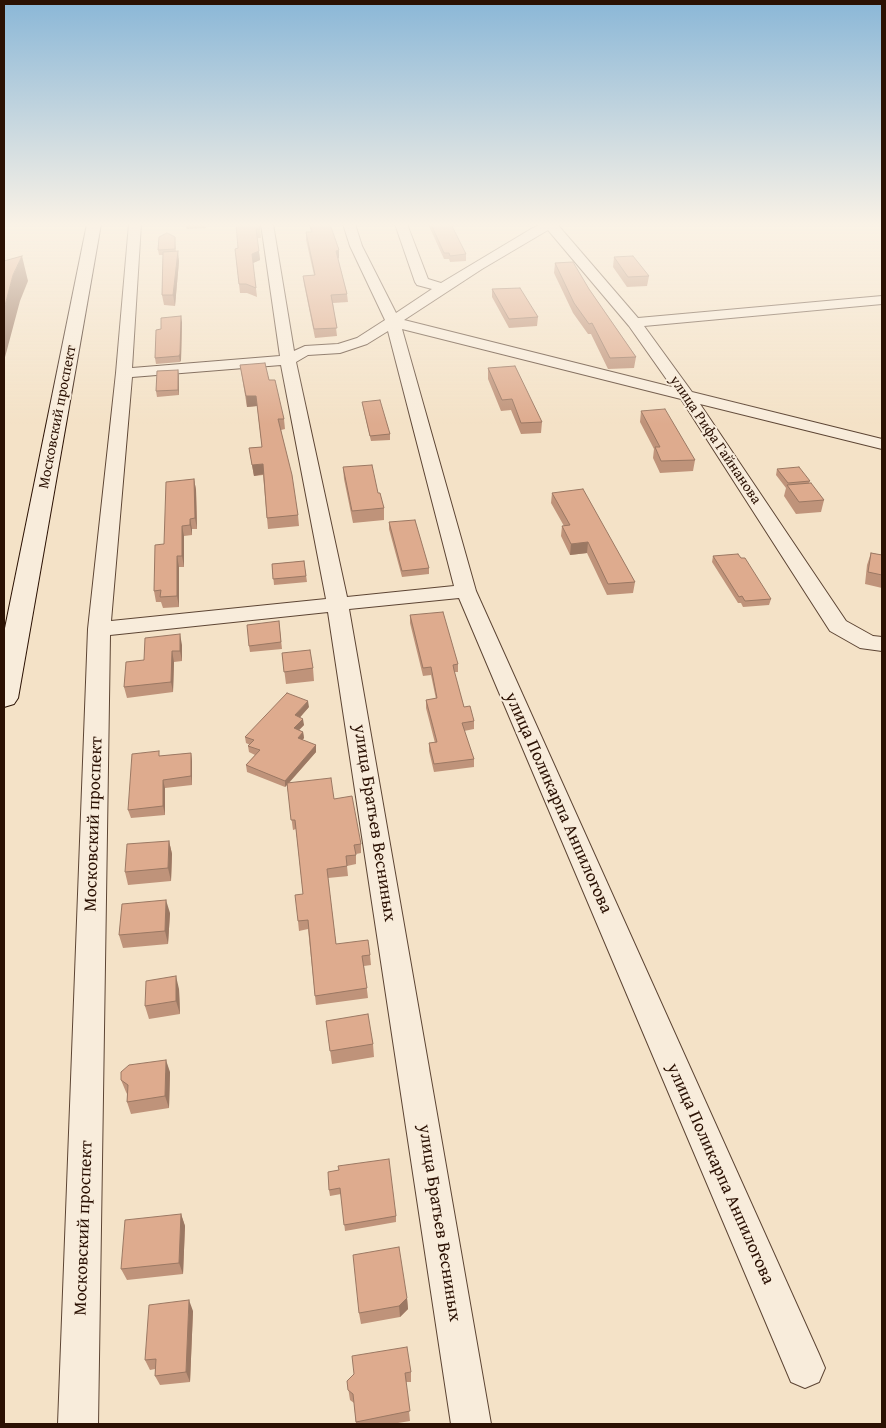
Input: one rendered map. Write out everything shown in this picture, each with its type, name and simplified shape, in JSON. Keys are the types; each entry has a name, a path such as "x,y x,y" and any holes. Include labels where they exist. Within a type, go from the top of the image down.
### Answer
{"main road":[{"name":"Московский проспект","path":"4,698 6,669 81,291"}],"street":[{"name":"Московский проспект","path":"78,1424 100,630 130,291"},
{"name":"улица Братьев Весниных","path":"277,291 288,360 338,605 471,1424"},
{"name":"улица Поликарпа Анпилогова","path":"378,291 393,322 466,591 805,1368"},
{"path":"124,373 288,360 305,351 340,348 362,341 440,291"},
{"name":"улица Рифа Гайнанова","path":"606,291 634,323 686,396 838,626 868,643 882,644"},
{"path":"634,323 882,300"},
{"path":"393,322 882,444"},
{"path":"100,630 466,591"}],"building":[{"path":"4,291 9,291 4,309"},
{"path":"162,291 173,291 173,295 162,295"},
{"path":"306,291 346,291 347,294 331,295 337,328 314,329"},
{"path":"493,291 522,291 538,317 509,319"},
{"path":"568,291 590,291 636,357 610,358 592,323 589,324 574,303"},
{"path":"181,316 179,356 155,358 156,330 161,329 161,318"},
{"path":"265,363 269,380 275,380 284,419 278,419 292,475 298,515 267,518 263,464 252,465 249,448 262,447 256,396 246,396 240,365"},
{"path":"515,366 542,422 521,423 512,399 502,400 488,368"},
{"path":"178,370 178,390 156,391 157,371"},
{"path":"380,400 390,434 370,436 362,402"},
{"path":"665,409 695,460 661,461 655,447 660,447 641,411"},
{"path":"372,465 378,493 380,493 384,508 352,511 343,467"},
{"path":"799,467 810,481 788,483 777,469"},
{"path":"194,479 195,518 190,519 190,525 182,526 182,556 177,556 177,596 160,597 161,590 154,591 155,545 164,544 166,482"},
{"path":"811,483 824,500 799,502 787,485"},
{"path":"583,489 635,582 608,584 588,542 571,544 562,526 570,525 552,493"},
{"path":"415,520 429,568 402,571 389,522"},
{"path":"871,553 882,555 882,575 868,572"},
{"path":"738,554 741,558 745,558 771,599 745,601 742,596 739,597 713,556"},
{"path":"304,561 306,576 273,579 272,564"},
{"path":"443,612 458,664 453,665 464,707 470,706 474,721 462,723 474,759 434,764 429,743 437,742 426,700 437,698 431,667 423,668 410,615"},
{"path":"279,621 281,642 249,646 247,625"},
{"path":"180,634 180,651 172,651 171,682 124,687 126,662 144,660 145,638"},
{"path":"310,650 313,668 284,672 282,653"},
{"path":"287,693 308,701 295,715 303,719 294,728 303,732 298,738 316,745 285,781 246,765 260,750 248,746 254,740 245,737"},
{"path":"159,751 159,756 191,753 191,776 163,780 163,806 128,810 132,754"},
{"path":"331,778 334,799 352,796 361,844 354,845 356,855 346,856 347,866 327,869 336,944 368,940 370,955 362,956 367,988 315,996 308,920 298,921 295,895 303,894 295,820 291,820 287,783"},
{"path":"169,841 168,868 125,872 127,844"},
{"path":"166,900 165,931 119,935 122,904"},
{"path":"176,976 176,1001 145,1006 146,981"},
{"path":"368,1014 373,1044 330,1051 326,1021"},
{"path":"166,1060 165,1096 127,1102 128,1085 121,1080 121,1072 129,1065"},
{"path":"389,1159 396,1216 344,1225 340,1188 329,1190 328,1172 339,1170 338,1166"},
{"path":"181,1214 179,1263 121,1269 125,1220"},
{"path":"399,1247 407,1298 399,1306 359,1313 353,1255"},
{"path":"189,1300 186,1372 155,1376 156,1359 145,1360 149,1305"},
{"path":"407,1347 411,1372 405,1373 410,1411 356,1422 353,1394 348,1390 347,1381 354,1374 352,1356"}]}
